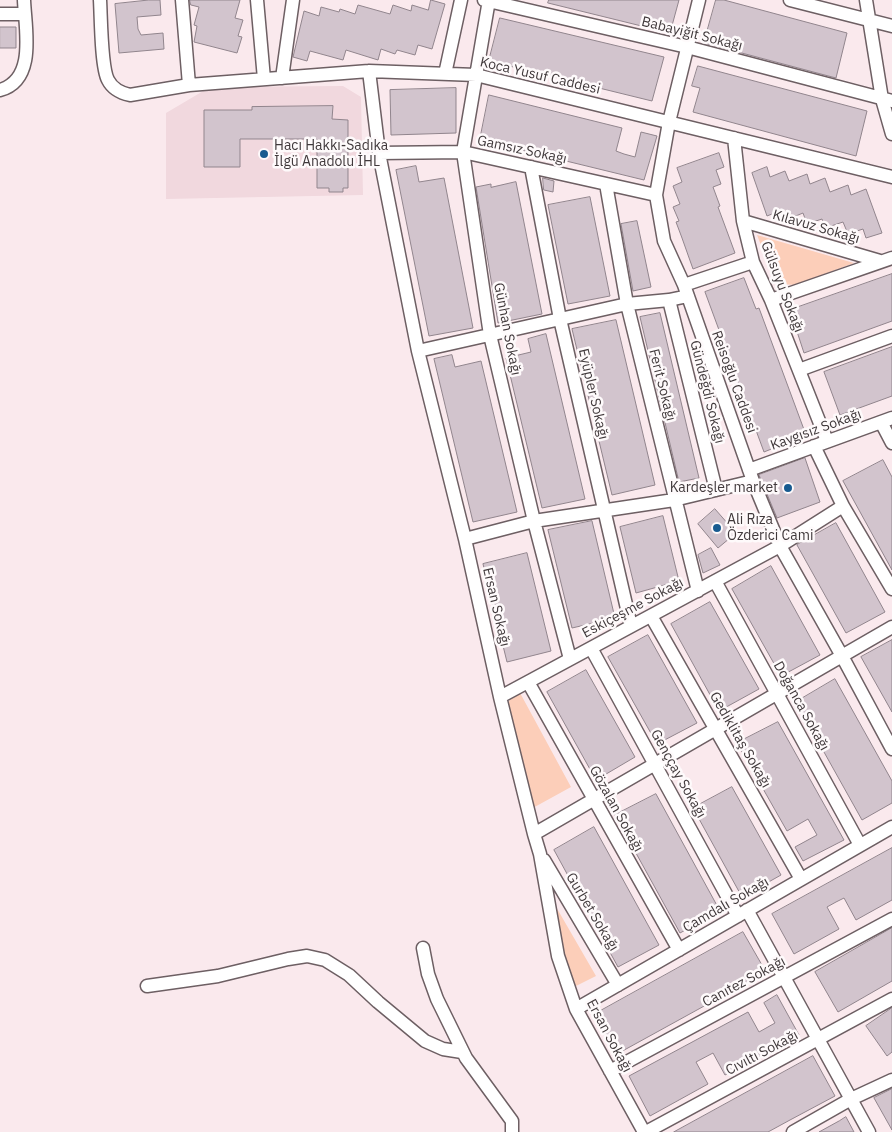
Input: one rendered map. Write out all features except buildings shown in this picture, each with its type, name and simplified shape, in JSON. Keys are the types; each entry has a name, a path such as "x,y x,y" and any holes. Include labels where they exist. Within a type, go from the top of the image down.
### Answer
{"street":[{"path":"0,90 9,87 21,75 26,52 24,0"},
{"name":"Koca Yusuf Caddesi","path":"100,0 105,73 107,79 116,89 130,95 189,85 369,71 476,75 892,177"},
{"path":"182,0 189,85"},
{"path":"257,0 264,79"},
{"path":"282,78 293,0"},
{"path":"445,74 461,0"},
{"name":"Babayiğit Sokağı","path":"488,0 687,47 887,100"},
{"name":"Günhan Sokağı","path":"488,0 463,152 490,334 534,520 570,659"},
{"name":"Reisoğlu Caddesi","path":"699,0 669,122 656,195 664,242 686,291 751,476 780,546 892,749"},
{"path":"790,0 892,26"},
{"path":"866,0 887,100 892,134"},
{"path":"0,14 24,14"},
{"name":"Ersan Sokağı","path":"369,71 379,153 418,351 465,539 500,697 540,854 558,956 576,1009 645,1132"},
{"name":"Gülsuyu Sokağı","path":"734,138 743,221 753,262 771,300 827,441"},
{"name":"Gamsız Sokağı","path":"379,153 463,152 656,195"},
{"name":"Eyüpler Sokağı","path":"531,167 560,319 631,626"},
{"name":"Ferit Sokağı","path":"606,184 627,304 698,591"},
{"name":"Kılavuz Sokağı","path":"743,221 886,259"},
{"name":"Kılavuz Sokağı","path":"771,300 886,259"},
{"path":"418,351 627,304 669,300 753,262"},
{"name":"Gündeğdi Sokağı","path":"669,300 716,490"},
{"path":"799,370 892,336"},
{"path":"886,420 892,443"},
{"name":"Kaygısız Sokağı","path":"465,539 534,520 674,500 716,490 751,476 814,446 886,420"},
{"path":"814,446 843,506 892,590"},
{"name":"Eskiçeşme Sokağı","path":"500,697 780,546 843,506"},
{"name":"Doğanca Sokağı","path":"716,581 860,845"},
{"name":"Gediklitaş Sokağı","path":"651,616 802,879"},
{"path":"534,834 892,627"},
{"name":"Genççay Sokağı","path":"591,648 655,764 743,913 784,977 869,1132"},
{"name":"Gözalan Sokağı","path":"528,682 678,950"},
{"name":"Çamdalı Sokağı","path":"576,1009 892,827"},
{"name":"Gurbet Sokağı","path":"540,854 618,985"},
{"name":"Canıtez Sokağı","path":"610,1071 892,919"},
{"path":"423,948 428,974 437,999 462,1052 512,1121 512,1132"},
{"path":"147,986 218,976 307,956 325,960 349,975 384,1008 425,1041 443,1048 462,1052"},
{"name":"Cıvıltı Sokağı","path":"645,1132 892,999"},
{"path":"793,1132 851,1099 892,1080"}],"shaded area":[{"name":"Hacı Hakkı-Sadıka İlgü Anadolu İHL","path":"343,86 361,97 363,195 166,199 166,113 210,87"},
{"path":"757,235 854,263 795,285 782,284 774,279"},
{"path":"519,691 571,787 531,809 508,703 513,695"},
{"path":"543,887 596,976 574,987"}],"place":[{"name":"Hacı Hakkı-Sadıka İlgü Anadolu İHL","path":"264,154"},
{"name":"Kardeşler market","path":"788,488"},
{"name":"Ali Rıza Özderici Cami","path":"717,528"}]}
